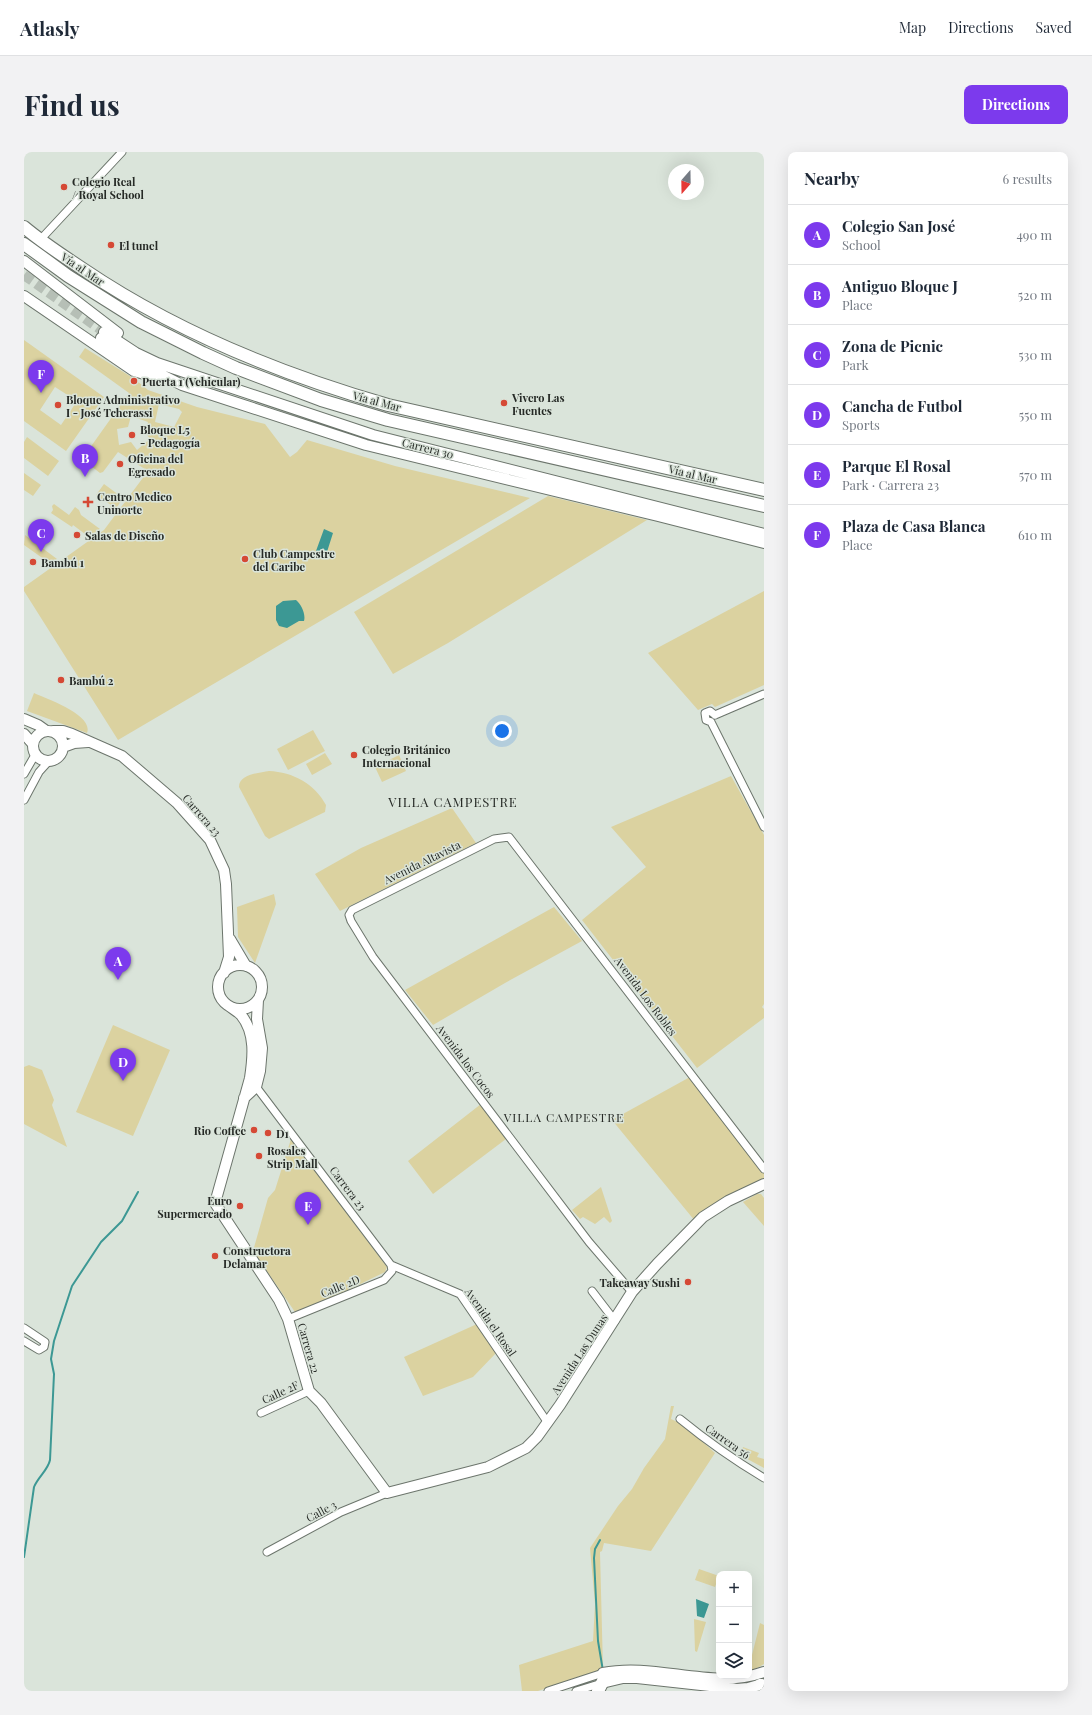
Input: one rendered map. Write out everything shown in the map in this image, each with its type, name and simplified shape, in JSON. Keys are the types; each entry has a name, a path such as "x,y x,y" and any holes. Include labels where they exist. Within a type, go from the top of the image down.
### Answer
{"highway":[{"name":"Vía al Mar","path":"24,227 40,240 122,295 213,343 281,371 388,405 764,490"},
{"name":"Vía al Mar","path":"24,244 68,276 141,322 236,368 321,400 388,420 764,506"}],"street":[{"path":"40,240 122,152"},
{"path":"24,261 136,346 153,357 185,373"},
{"path":"24,296 134,371 182,385"},
{"name":"Carrera 30","path":"764,534 373,435 157,363 102,335 136,362 182,385 366,445 658,516 764,544"},
{"path":"764,694 715,715 715,719 708,720 764,827"},
{"name":"Carrera 23","path":"24,719 49,731 68,732 116,753 128,760 177,803 210,840 224,870 229,938 229,957 224,973"},
{"path":"24,800 39,772 49,761 60,755 63,747 60,736 49,731 35,736 32,743"},
{"path":"24,734 32,743 35,755 43,760 49,761"},
{"name":"Carrera 23","path":"63,747 78,742 93,743"},
{"path":"24,774 35,755"},
{"name":"Avenida Altavista","path":"349,915 352,910 494,839 509,837"},
{"name":"Avenida Los Robles","path":"509,837 764,1169"},
{"name":"Avenida los Cocos","path":"349,915 373,957 589,1242 632,1292"},
{"name":"Carrera 23","path":"229,938 246,966"},
{"path":"234,966 246,966 255,971 261,980 262,990 258,1000 257,1019 262,1048 260,1072 256,1087 244,1098 250,1078 253,1051 251,1036 241,1015 224,1001 218,987 224,973 234,966"},
{"path":"229,1006 242,1009 248,1008 258,1000"},
{"name":"Carrera 23","path":"250,1078 392,1265"},
{"name":"Carrera 22","path":"244,1098 214,1203 279,1300 288,1319 308,1391"},
{"name":"Avenida Las Dunas","path":"387,1493 488,1467 526,1448 538,1437 548,1423 615,1321 632,1292 703,1217 728,1201 763,1187"},
{"name":"Calle 2D","path":"288,1319 384,1280 392,1272 392,1265"},
{"name":"Avenida el Rosal","path":"392,1265 460,1294 548,1423"},
{"path":"592,1291 615,1321"},
{"path":"24,1328 45,1342 44,1347 39,1350 24,1341"},
{"path":"308,1391 321,1403 387,1493"},
{"name":"Calle 2F","path":"261,1413 308,1391"},
{"name":"Carrera 56","path":"680,1419 717,1448 764,1478"},
{"name":"Calle 3","path":"267,1552 342,1512 387,1493"},
{"path":"576,1691 631,1669 734,1679 751,1677 764,1672"},
{"path":"548,1691 623,1678 637,1678 737,1689 760,1686"}],"shaded area":[{"path":"24,340 104,397 66,451 24,421","holes":["55,387 77,401 61,425 40,410"]},
{"name":"Club Campestre del Caribe","path":"85,348 133,378 132,380 135,383 137,381 148,390 197,407 265,424 290,457 297,452 307,440 395,466 530,498 118,740 24,591 24,587 104,530 148,471 118,452 103,472 100,473 82,459 129,393 79,357","holes":["159,404 179,409 182,412 174,427 155,422","131,416 148,422 145,432 150,439 137,450 131,442 119,445 117,429 128,427"]},
{"path":"27,437 59,461 48,476 24,458 24,442"},
{"path":"24,473 41,485 33,496 24,490"},
{"path":"104,484 123,498 115,510 110,507 111,505 96,495"},
{"path":"548,496 647,520 448,643 393,674 354,612"},
{"path":"54,504 69,515 75,507 79,510 81,515 100,529 89,537 73,525 72,527 51,513 53,510 52,506"},
{"path":"25,535 57,559 53,562 48,562 24,545"},
{"path":"764,591 764,685 715,707 712,704 698,710 648,653"},
{"path":"34,693 68,708 77,714 84,720 87,726 87,733 27,711"},
{"path":"313,730 325,751 288,770 277,749"},
{"path":"325,753 332,764 312,775 306,764"},
{"path":"399,755 406,771 382,782 375,767"},
{"path":"269,771 295,777 309,785 316,791 326,805 325,812 269,839 265,836 239,787 242,779 250,775"},
{"path":"731,776 764,835 764,1004 762,1007 764,1009 764,1018 697,1068 582,920 646,867 611,827"},
{"path":"452,808 476,843 340,911 315,874 361,848"},
{"path":"274,894 276,904 255,963 238,937 237,907"},
{"path":"554,907 582,941 505,983 433,1025 405,990"},
{"path":"113,1025 170,1050 133,1136 76,1112"},
{"path":"29,1065 42,1070 54,1100 52,1105 67,1147 24,1124 24,1067"},
{"path":"690,1077 764,1173 764,1179 725,1199 695,1221 612,1120"},
{"path":"481,1104 506,1139 433,1194 408,1161"},
{"path":"291,1139 387,1267 385,1272 301,1313 295,1312 253,1251 268,1198 275,1190"},
{"path":"601,1187 612,1221 610,1223 604,1217 595,1224 583,1217 580,1219 572,1210"},
{"path":"757,1194 761,1194 764,1198 764,1226 743,1202"},
{"path":"477,1324 496,1353 473,1377 423,1396 404,1357"},
{"path":"671,1406 674,1406 671,1419 684,1425 715,1453 651,1551 604,1543 602,1551 600,1552 603,1669 538,1691 522,1691 519,1665 593,1641 595,1604 590,1548 665,1439"},
{"path":"743,1447 759,1453 757,1457 764,1459 764,1468 740,1455"},
{"path":"699,1569 716,1575 715,1587 695,1580"},
{"path":"694,1619 706,1622 697,1652 695,1651"},
{"path":"760,1623 764,1625 764,1664 752,1671 752,1655"}],"water":[{"path":"324,529 333,533 326,555 316,551"},
{"path":"296,600 303,609 304,621 299,621 287,628 279,626 276,620 276,606 283,601"},
{"path":"696,1599 709,1604 704,1618 697,1616"}],"waterway":[{"path":"24,1557 34,1487 50,1460 54,1374 51,1359 54,1341 72,1286 101,1242 122,1221 138,1192"},
{"path":"600,1540 595,1549 594,1558 598,1641 603,1671"}],"tunnel":[{"path":"24,275 104,332"}],"place":[{"name":"Colegio Real / Royal School","path":"64,187"},
{"name":"El tunel","path":"111,245"},
{"name":"Puerta 1 (Vehicular)","path":"134,381"},
{"name":"Plaza de Casa Blanca","path":"41,393"},
{"name":"Vivero Las Fuentes","path":"504,403"},
{"name":"Bloque Administrativo I - José Tcherassi","path":"58,405"},
{"name":"Bloque L5 - Pedagogía","path":"132,435"},
{"name":"Oficina del Egresado","path":"120,464"},
{"name":"Antiguo Bloque J","path":"85,477"},
{"name":"Centro Medico Uninorte","path":"88,502"},
{"name":"Salas de Diseño","path":"77,535"},
{"name":"Zona de Picnic","path":"41,552"},
{"name":"Club Campestre del Caribe","path":"245,559"},
{"name":"Bambú 1","path":"33,562"},
{"name":"Bambú 2","path":"61,680"},
{"name":"Colegio Británico Internacional","path":"354,755"},
{"name":"Colegio San José","path":"118,980"},
{"name":"Cancha de Futbol","path":"123,1081"},
{"name":"Rio Coffee","path":"254,1130"},
{"name":"D1","path":"268,1133"},
{"name":"Rosales Strip Mall","path":"259,1156"},
{"name":"Euro Supermercado","path":"240,1206"},
{"name":"Parque El Rosal","path":"308,1225"},
{"name":"Constructora Delamar","path":"215,1256"},
{"name":"Takeaway Sushi","path":"688,1282"}],"district":[{"name":"VILLA CAMPESTRE","path":"453,801"},
{"name":"VILLA CAMPESTRE","path":"564,1117"}]}
